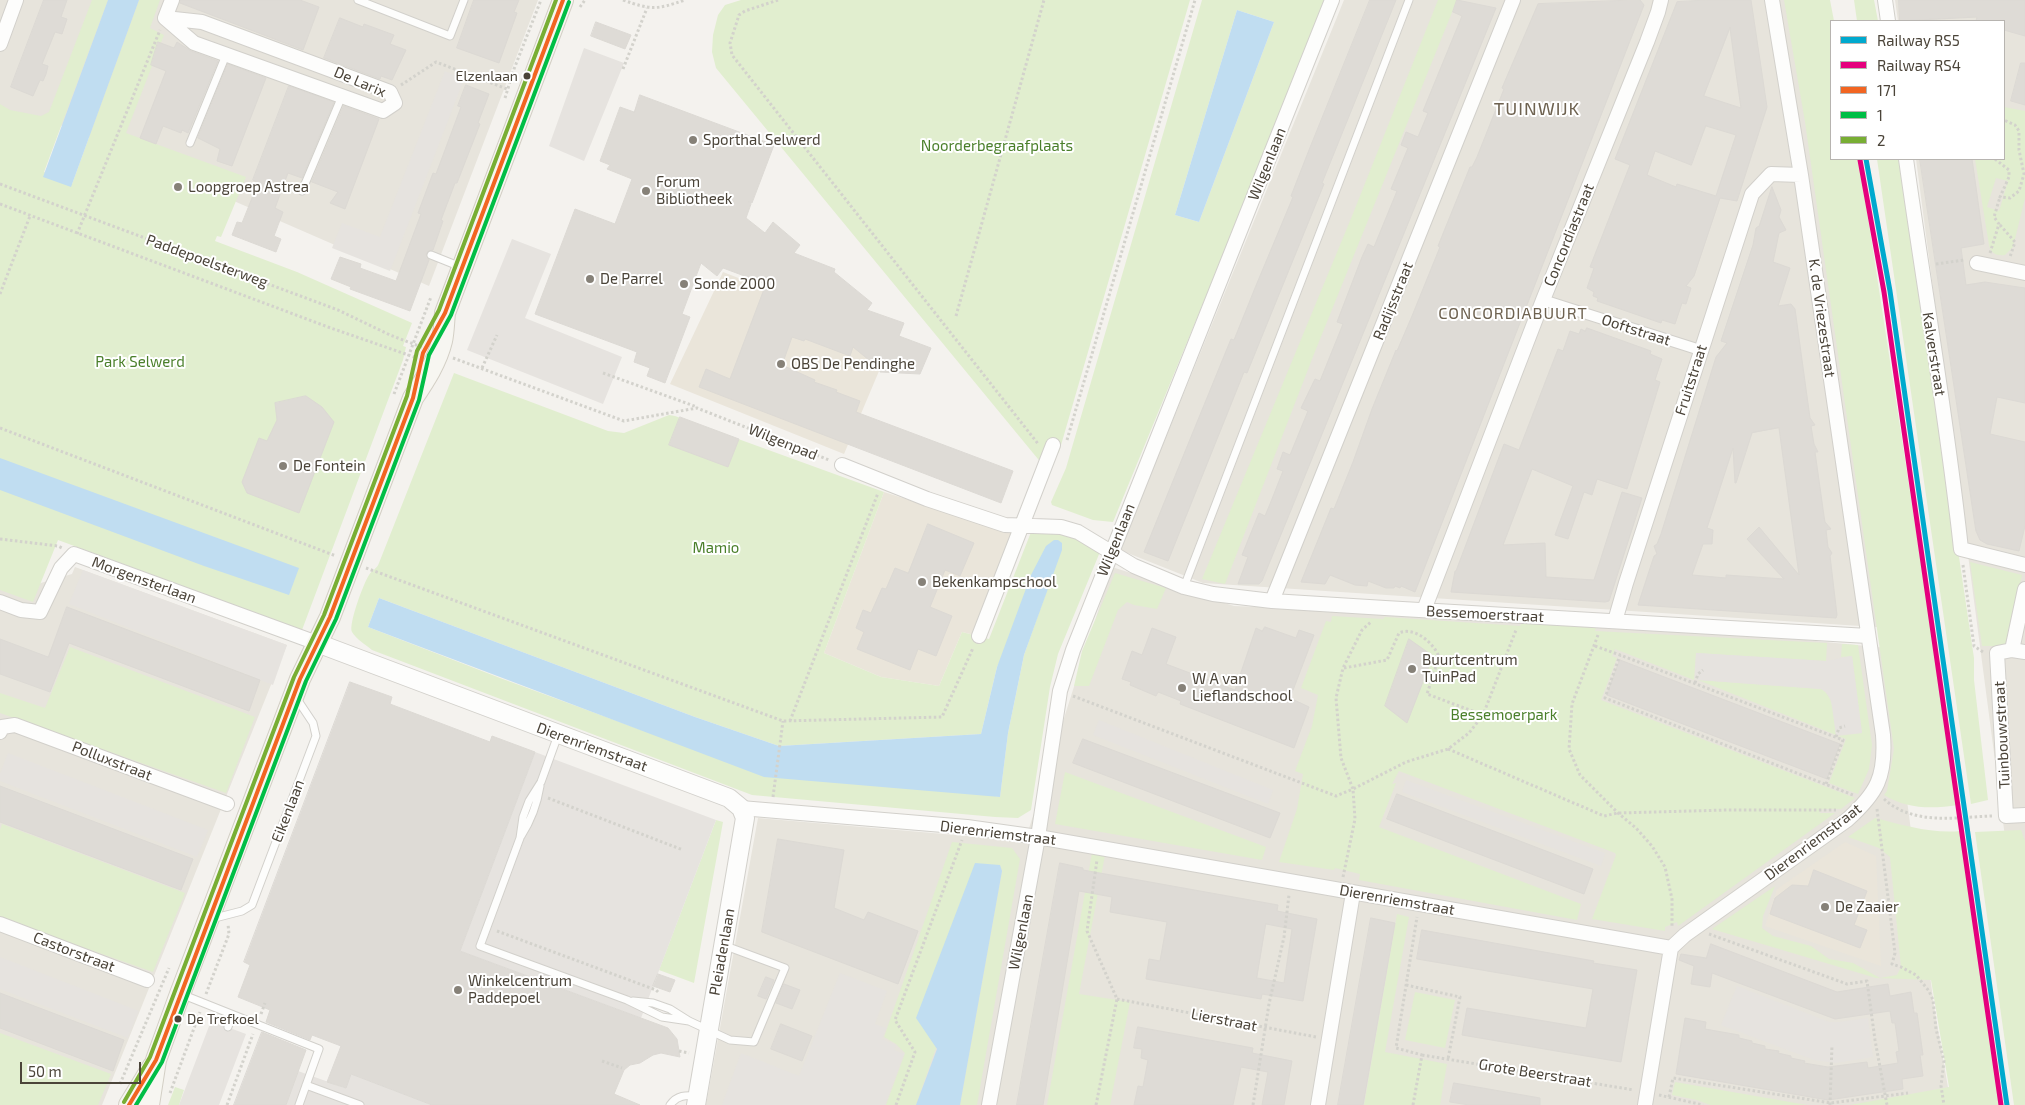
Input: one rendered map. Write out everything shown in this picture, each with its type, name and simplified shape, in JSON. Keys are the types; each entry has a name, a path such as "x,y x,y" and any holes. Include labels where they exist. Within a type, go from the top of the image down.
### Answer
{"main road":[{"path":"413,398 417,367 416,351 429,337 445,313 563,0"},
{"path":"149,1105 156,1060 180,994 294,695 330,617 413,398 430,372 442,341 445,313"},
{"path":"128,1105 156,1060"}],"street":[{"path":"0,44 16,0"},
{"path":"165,18 172,0"},
{"name":"Wilgenlaan","path":"989,1105 1038,837 1060,691 1073,650 1332,0"},
{"name":"Radijsstraat","path":"1272,601 1513,0"},
{"name":"Concordiastraat","path":"1424,610 1543,300 1647,42 1661,0"},
{"name":"K. de Vriezestraat","path":"1772,0 1801,175 1868,636"},
{"path":"1886,0 1888,20"},
{"name":"De Larix","path":"165,18 202,22 390,92 395,103 383,111 226,55 194,43 165,18"},
{"name":"Kalverstraat","path":"1906,160 1920,266 1954,486 1961,549"},
{"name":"Fruitstraat","path":"1609,621 1626,583 1752,194 1771,174 1801,175"},
{"path":"1981,264 2025,273"},
{"name":"Ooftstraat","path":"1543,300 1700,350"},
{"path":"979,636 1050,450"},
{"path":"842,465 1005,525 1070,529 1090,538 1111,554"},
{"path":"1961,549 2025,565"},
{"name":"Morgensterlaan","path":"0,602 21,610 40,612 61,568 74,554 317,644"},
{"name":"Bessemoerstraat","path":"1111,554 1184,587 1213,594 1272,601 1868,636"},
{"path":"1997,653 2018,651 2025,589"},
{"name":"Dierenriemstraat","path":"317,644 729,798 741,808 967,827 1038,837 1671,948 1694,929 1847,820 1875,791 1882,768 1884,746 1868,636"},
{"name":"Tuinbouwstraat","path":"1997,653 2006,816"},
{"name":"Polluxstraat","path":"0,732 2,726 15,725 227,804"},
{"name":"Pleiadenlaan","path":"696,1101 746,818 741,808"},
{"path":"2006,816 2025,815"},
{"path":"1318,1105 1330,1040 1347,891"},
{"name":"Castorstraat","path":"0,924 147,980"},
{"path":"1646,1099 1671,948"}],"lane":[{"path":"358,0 450,36 464,0"},
{"path":"1184,587 1409,0"},
{"path":"190,144 226,55"},
{"path":"302,191 342,96"},
{"path":"431,255 462,267"},
{"name":"Eikenlaan","path":"208,920 242,911 252,905 316,736 313,722 294,695"},
{"path":"520,838 532,820 541,782 558,735"},
{"path":"541,782 529,801 523,817 520,838 480,946 627,1000 667,1019 689,1021 730,1040 754,1042 785,968 724,945"},
{"path":"180,994 319,1049 299,1105"},
{"path":"228,1027 232,1016"},
{"path":"306,1085 360,1105"},
{"name":"Pleiadenlaan","path":"670,1105 672,1101 682,1096 696,1101"}],"path":[{"path":"623,0 646,8 658,8 685,0"},
{"path":"778,0 745,11 739,15 730,43 732,54 1050,450"},
{"path":"956,316 1044,0"},
{"path":"1067,440 1195,0"},
{"path":"623,69 646,8"},
{"path":"77,234 165,18"},
{"path":"390,92 436,62 507,89"},
{"path":"2000,198 2010,198 2019,191 2024,174 2019,150 2019,131 2015,125 2005,120"},
{"path":"1996,160 2009,170 1994,217 2014,242 2007,269"},
{"name":"Paddepoelsterweg","path":"0,184 338,310 390,335 416,351"},
{"path":"0,204 328,327 416,351"},
{"path":"0,294 30,216"},
{"path":"1920,266 1965,260 1981,264 1999,224"},
{"path":"482,368 497,335"},
{"path":"452,358 624,421 698,408"},
{"name":"Wilgenpad","path":"603,373 842,465"},
{"path":"0,428 339,558"},
{"path":"790,721 883,481"},
{"path":"0,540 58,546 74,554"},
{"path":"1961,549 1974,646 1984,653 1997,653"},
{"path":"363,567 783,721 942,717 979,636"},
{"path":"1347,891 1356,819 1353,789 1341,758 1336,698 1343,668 1362,630 1384,608"},
{"path":"1060,691 1336,796 1406,762 1448,750 1469,733 1482,715 1522,616"},
{"path":"1609,621 1595,646 1572,704 1569,749 1580,775 1618,814 1636,828 1652,846 1665,867 1672,899 1671,948"},
{"path":"1343,668 1387,660 1399,633 1410,631 1418,634 1436,649 1439,657 1427,694 1482,715"},
{"path":"1595,646 1843,740 1826,784"},
{"path":"1620,655 1605,698 1826,784 1866,802"},
{"path":"1694,684 1698,674 1703,670"},
{"path":"771,810 783,721"},
{"path":"1836,737 1839,728 1845,726"},
{"path":"1448,750 1604,816 1727,810 1838,810 1847,820"},
{"path":"1875,791 1898,809 1924,818 2006,816"},
{"path":"1875,791 1895,953 1892,964 1909,970 1916,975 1926,987 1932,1000 1936,1029 1944,1060 1941,1086 1944,1105"},
{"path":"539,794 683,850"},
{"path":"896,1105 916,1052 895,1020 967,827"},
{"path":"1096,1105 1118,999 1087,931 1099,848"},
{"path":"1253,1105 1284,937 1291,882"},
{"path":"1420,904 1406,986 1460,997 1448,1059"},
{"path":"173,1086 228,934 228,915"},
{"path":"487,927 656,990 661,994"},
{"path":"1694,929 1848,984 1867,982 1887,1105"},
{"name":"Grote Beerstraat","path":"1406,986 1396,1048 1422,1055 1646,1099 1669,1097 1703,1105"},
{"name":"Lierstraat","path":"1118,999 1330,1040"},
{"path":"227,1105 265,1003"},
{"path":"1830,1104 1832,1045"},
{"path":"1413,1105 1422,1055"},
{"path":"602,1061 622,1068"},
{"path":"1669,1097 1673,1078 1830,1104 1908,1093"}],"shaded area":[{"path":"0,0 538,0 429,286 41,117 0,110"},
{"path":"1344,0 1807,0 1891,628 1203,583 1120,550"},
{"path":"1895,0 2025,0 2025,989 1916,160 2005,160 2005,20 1898,20"},
{"path":"584,48 624,63 584,161 549,146"},
{"path":"445,71 464,79 390,271 332,248 342,223 380,237"},
{"path":"512,239 551,254 525,318 622,357 603,404 467,350"},
{"name":"OBS De Pendinghe","path":"723,272 880,333 890,345 844,454 670,384"},
{"name":"Bekenkampschool","path":"884,492 1012,533 974,635 962,632 939,686 881,677 824,653"},
{"path":"75,567 287,645 102,1105 0,1105 0,582 20,589 72,574"},
{"path":"1112,567 1234,606 1611,621 1887,648 1934,1006 1951,1105 706,1105 758,818 1025,841"},
{"path":"83,570 287,645 273,685 69,604"},
{"path":"1696,653 1826,661 1852,656 1862,733 1836,735 1831,700 1826,692 1821,689 1698,680 1695,677"},
{"path":"1099,720 1273,790 1268,804 1093,735"},
{"path":"535,752 716,820 641,1018 460,951"},
{"path":"8,753 208,830 197,857 0,781 0,774"},
{"path":"1406,780 1605,853 1601,866 1402,792"},
{"name":"De Zaaier","path":"1845,842 1876,856 1881,966 1765,926 1777,889"},
{"path":"0,957 139,1011 128,1038 0,989"},
{"path":"840,973 887,991 875,1024 886,1028 882,1039 896,1045 894,1050 904,1054 885,1105 722,1105 741,1053 799,1076"},
{"path":"1737,986 1829,1022 1868,1018 1873,1057 1836,1063 1814,1060 1721,1025"},
{"path":"211,1021 246,1034 219,1105 179,1105"},
{"path":"298,1071 345,1088 351,1074 432,1105 286,1105"}],"green space":[{"name":"Park Selwerd","path":"92,0 108,0 44,172 72,184 139,0 160,0 150,28 164,35 126,133 246,177 221,237 217,236 215,241 297,272 412,323 403,346 406,347 403,360 302,630 58,540 33,602 0,590 0,104 10,110 41,116 49,112"},
{"name":"Noorderbegraafplaats","path":"741,0 1190,0 1059,452 1047,470 716,68 712,52 713,35 718,15 725,5"},
{"path":"1202,0 1328,0 1113,522 1093,520 1052,505 1051,502 1066,468","holes":["1237,10 1274,22 1199,222 1175,215"]},
{"path":"1438,0 1457,0 1314,354 1225,584 1202,579 1352,216"},
{"path":"1784,0 1830,0 1834,20 1830,20 1830,160 1859,160 1958,805 1920,807 1901,803 1884,795 1887,791 1894,749 1805,122"},
{"path":"1854,0 1874,0 1878,20 1857,20"},
{"path":"2005,107 2025,111 2025,198 2013,247 2005,255 1997,255 1989,245 1975,160 2005,160","holes":["1996,178 2008,181 1999,211 1987,207"]},
{"path":"1877,160 1900,160 1974,658 1974,680 1988,800 1971,804"},
{"name":"Mamio","path":"454,373 608,431 624,433 669,415 675,416 884,492 824,653 881,677 939,686 962,632 989,639 1033,527 1039,520 1044,519 1083,534 1102,547 1058,654 1050,687 1031,810 1018,818 752,795 372,650 356,637 351,628 354,613 364,586 369,575 379,563","holes":["1062,543 1024,655 1008,733 1000,797 647,732 368,627 379,598 695,717 779,746 981,734 997,667"]},
{"path":"1970,562 2022,575 2007,646 1982,646"},
{"path":"1115,573 1166,588 1157,609 1127,602 1118,610 1089,686 1074,686 1082,651"},
{"name":"Bessemoerpark","path":"1332,616 1383,619 1385,617 1520,626 1522,622 1597,625 1595,631 1827,643 1826,661 1696,653 1694,680 1615,649 1612,656 1617,658 1601,700 1855,798 1841,809 1823,809 1819,813 1835,813 1678,926 1677,922 1665,927 1665,931 1592,919 1616,855 1615,853 1399,771 1392,784 1396,783 1379,827 1581,904 1577,920 1359,880 1360,874 1335,868 1334,870 1279,862 1297,809 1303,774 1295,771 1312,726 1318,695 1301,688 1326,621 1331,622"},
{"path":"1842,644 1858,645 1872,745 1869,769 1858,794 1829,783 1846,739 1838,736 1862,733 1852,656 1841,657"},
{"path":"70,647 255,717 226,793 0,713 0,693 45,708"},
{"path":"1698,680 1821,689 1826,692 1831,703 1836,735"},
{"path":"1065,772 1266,847 1262,860 1055,824"},
{"path":"1875,818 1928,830 1961,831 2001,1105 1850,1105 1949,1087 1931,980 1876,978 1712,929 1775,886 1763,916 1762,928 1773,936 1811,946 1829,959 1853,963 1880,978 1897,975 1901,967 1890,857 1879,848 1848,837"},
{"path":"716,820 723,822 694,983 659,970"},
{"path":"2,824 185,893 153,972 0,918 0,830"},
{"path":"2021,830 2025,841 2025,1105 2014,1105 1975,832"},
{"path":"952,842 1012,848 1020,859 977,1105 960,1105 1002,871 1000,865 916,1105 886,1105 905,1053 896,1044 884,1037"},
{"path":"1092,853 1105,855 1079,994 1130,1002 1110,1105 1047,1105"},
{"path":"1397,914 1409,917 1385,1052 1447,1064 1440,1105 1364,1105"},
{"path":"1415,992 1455,1000 1445,1048 1405,1040"},
{"path":"0,1033 111,1074 98,1105 0,1105"},
{"path":"1675,1082 1807,1105 1710,1105 1697,1100 1672,1095"},
{"path":"175,1087 184,1090 179,1105 168,1105"}],"water":[{"path":"108,0 139,0 71,187 43,177"},
{"path":"1237,10 1274,22 1199,222 1175,215"},
{"path":"0,458 299,568 289,595 204,566 0,490"},
{"path":"1054,540 1062,543 1062,550 1024,655 1008,733 1000,797 764,777 368,627 379,598 695,717 779,746 981,734 997,667 1031,575 1046,546"},
{"path":"975,863 1000,865 1002,871 960,1105 916,1105 937,1049 916,1018"}],"building":[{"path":"44,0 67,0 61,17 67,19 62,34 55,32 42,64 48,66 46,74 43,81 40,80 33,96 11,87"},
{"path":"181,0 300,0 319,7 303,50 180,3"},
{"path":"474,0 519,0 514,12 517,13 499,63 457,48"},
{"path":"1370,0 1396,0 1247,373 1244,372 1168,561 1144,552 1231,339 1234,340 1293,197 1291,196"},
{"path":"1457,0 1496,8 1262,581 1259,584 1238,584 1248,557 1242,555 1259,513 1265,516 1283,471 1277,469 1283,452 1290,455 1308,411 1301,408 1315,379 1320,381 1343,324 1337,322 1362,257 1368,244 1374,247 1397,191 1391,189 1408,148 1401,145 1406,132 1418,137 1428,113 1423,111 1462,16 1453,12"},
{"path":"1640,0 1644,5 1415,592 1401,586 1400,588 1395,586 1394,588 1386,588 1368,581 1367,586 1355,585 1330,575 1325,584 1301,582 1331,508 1334,509 1372,409 1412,316 1440,247 1438,246 1470,167 1472,167 1477,157 1504,89 1502,88 1538,4"},
{"path":"1751,0 1767,107 1737,201 1720,198 1694,276 1686,286 1691,288 1686,304 1682,303 1675,324 1662,320 1661,323 1597,301 1598,298 1593,296 1594,292 1587,288 1594,268 1590,267 1630,165 1615,159 1677,2","holes":["1730,28 1736,73 1741,108 1704,96","1706,126 1736,135 1716,196 1677,184 1676,187 1647,175 1655,151 1691,165"]},
{"path":"1899,0 2025,0 2025,36 2005,30 2005,20 1976,20 1977,17 1900,20"},
{"path":"340,18 363,27 364,24 394,35 390,44 406,50 392,80 381,76 380,79 324,58"},
{"path":"596,22 631,35 625,49 591,36"},
{"path":"158,42 174,48 177,42 191,51 218,61 188,133 182,130 181,133 163,126 156,144 140,138 166,71 151,65"},
{"path":"2021,63 2025,63 2025,105 2011,101"},
{"path":"228,64 266,78 232,166 217,161 220,149 198,138"},
{"path":"466,85 489,94 478,123 480,124 441,220 443,221 433,250 428,251 426,254 429,260 410,311 350,289 351,287 331,279 340,257 361,264 360,268 396,281 421,214 418,213 433,173 436,174 461,107 458,106"},
{"path":"289,86 334,102 302,178 288,173 275,208 283,212 274,236 281,239 276,252 232,235 237,222 242,223 258,183 253,180"},
{"path":"640,95 774,145 752,203 748,202 751,204 746,218 765,233 773,222 800,245 794,253 835,269 834,272 872,303 867,310 904,323 899,336 931,348 920,374 880,372 880,369 853,347 850,356 805,339 804,341 792,337 782,365 815,380 814,382 860,401 856,412 1013,471 1001,503 699,387 706,369 730,379 766,284 723,268 717,276 701,263 682,314 690,317 665,383 647,376 650,368 634,362 637,352 535,314 575,209 615,224 632,179 607,169 610,165 600,161 620,107 634,112"},
{"path":"344,106 379,119 345,209 330,203 338,192 312,182"},
{"path":"1920,160 1972,160 1984,244 1961,248 1966,285 1985,282 2025,288 2025,403 1997,397 1990,434 2025,442 2025,526 2019,551 1987,544 1980,540 1976,531"},
{"path":"1772,187 1781,210 1779,217 1786,230 1779,233 1773,262 1790,268 1778,306 1791,304 1795,309 1810,418 1815,425 1811,426 1814,444 1818,452 1815,452 1824,516 1825,522 1831,529 1826,530 1828,547 1832,553 1830,556 1836,618 1638,605 1654,556 1657,554 1654,546 1657,544 1661,534 1716,357 1727,343 1721,341 1753,245 1756,228 1759,226","holes":["1779,428 1799,575 1759,527 1747,539 1784,579 1726,575 1726,578 1692,575 1703,544 1712,544 1713,530 1707,528 1733,448 1736,483 1752,433"]},
{"path":"1587,328 1651,351 1650,354 1662,359 1655,380 1660,382 1627,489 1597,479 1592,495 1584,492 1568,539 1555,535 1573,486 1532,469 1503,545 1545,543 1546,577 1594,580 1622,492 1642,498 1609,601 1451,592 1455,571 1504,444 1519,450 1558,349 1563,351 1570,331 1579,334 1581,329 1585,331"},
{"name":"De Fontein","path":"306,396 322,407 334,422 299,513 247,493 242,482 259,438 267,441 277,420 275,403"},
{"path":"680,417 739,439 728,467 669,445"},
{"path":"928,524 974,543 960,576 945,570 930,607 952,616 936,656 918,649 910,670 857,649 864,632 856,628 863,610 871,613 882,588 886,589 895,568 908,573"},
{"path":"67,607 260,680 249,711 69,643 50,692 0,674 0,639 48,657"},
{"name":"W A van Lieflandschool","path":"1265,627 1296,638 1299,630 1314,635 1290,698 1309,707 1294,748 1180,704 1181,701 1158,692 1156,696 1130,685 1131,682 1122,679 1132,651 1142,655 1152,628 1176,637 1166,664 1235,690 1256,628 1262,631"},
{"path":"1409,639 1433,656 1407,723 1385,706"},
{"path":"1620,660 1840,744 1827,779 1607,695"},
{"path":"350,682 392,697 390,704 490,742 492,736 535,752 460,951 668,1028 677,1039 680,1057 661,1053 653,1055 640,1063 630,1065 624,1070 614,1094 640,1105 432,1105 351,1074 346,1088 327,1082 341,1046 312,1035 310,1040 266,1022 270,1010 238,997 250,965 244,962"},
{"path":"1083,739 1280,813 1270,838 1073,763"},
{"path":"0,786 193,859 181,890 0,822"},
{"path":"1397,794 1593,869 1584,894 1387,819"},
{"path":"778,839 844,850 834,908 864,920 868,912 918,931 898,984 762,932"},
{"path":"1060,863 1083,868 1083,870 1278,905 1277,911 1317,919 1303,1001 1262,994 1261,999 1146,979 1149,959 1160,961 1167,922 1110,912 1112,897 1079,891 1043,1105 1017,1105","holes":["1266,924 1292,929 1284,983 1257,978"]},
{"path":"1814,870 1867,891 1854,925 1867,930 1860,948 1770,914 1775,898 1792,885 1808,886"},
{"path":"1371,918 1395,923 1363,1105 1338,1105"},
{"path":"1422,930 1637,970 1621,1062 1462,1035 1467,1008 1586,1028 1593,989 1417,959"},
{"path":"1711,944 1837,992 1888,984 1890,996 1911,992 1914,1013 1917,1013 1923,1055 1920,1055 1923,1076 1902,1079 1903,1089 1828,1100 1676,1074 1685,1018 1706,1022 1705,1029 1739,1035 1739,1038 1765,1046 1765,1049 1779,1051 1778,1053 1805,1061 1804,1063 1828,1067 1867,1062 1868,1068 1898,1063 1896,1052 1899,1051 1895,1023 1892,1023 1890,1011 1835,1019 1712,973 1710,987 1691,984 1694,966 1679,960 1681,954 1706,958"},
{"path":"658,974 675,980 670,992 653,986"},
{"path":"766,977 774,980 766,999 758,996"},
{"path":"784,984 800,990 792,1009 776,1003"},
{"path":"0,993 124,1040 113,1071 0,1028"},
{"path":"781,1024 812,1036 802,1061 771,1049"},
{"path":"1138,1027 1253,1048 1252,1053 1292,1061 1284,1105 1262,1105 1268,1072 1241,1067 1233,1105 1134,1105 1138,1086 1143,1087 1148,1060 1141,1058 1142,1049 1134,1048"},
{"path":"262,1032 306,1050 286,1105 234,1105"},
{"path":"1454,1083 1540,1098 1540,1105 1469,1105 1450,1102"}],"rail line":[{"name":"RS4","path":"1860,160 1884,292 2001,1105"},
{"name":"RS5","path":"1866,160 1890,291 2007,1105"}],"transit line":[{"name":"2","path":"124,1102 150,1057 294,677 324,615 407,396 417,351 439,310 556,0"},
{"name":"171","path":"129,1105 156,1060 300,679 330,617 413,398 423,353 445,313 563,0"},
{"name":"1","path":"136,1105 162,1062 306,681 336,619 419,400 429,355 451,315 569,2"}],"place":[{"name":"Elzenlaan","path":"527,76"},
{"name":"Sporthal Selwerd","path":"693,140"},
{"name":"Loopgroep Astrea","path":"178,187"},
{"name":"Forum Bibliotheek","path":"646,191"},
{"name":"De Parrel","path":"590,279"},
{"name":"Sonde 2000","path":"684,284"},
{"name":"OBS De Pendinghe","path":"781,364"},
{"name":"De Fontein","path":"283,466"},
{"name":"Bekenkampschool","path":"922,582"},
{"name":"Buurtcentrum TuinPad","path":"1412,669"},
{"name":"W A van Lieflandschool","path":"1182,688"},
{"name":"De Zaaier","path":"1825,907"},
{"name":"Winkelcentrum Paddepoel","path":"458,990"},
{"name":"De Trefkoel","path":"178,1019"}],"district":[{"name":"TUINWIJK","path":"1537,109"},
{"name":"CONCORDIABUURT","path":"1513,314"}]}
